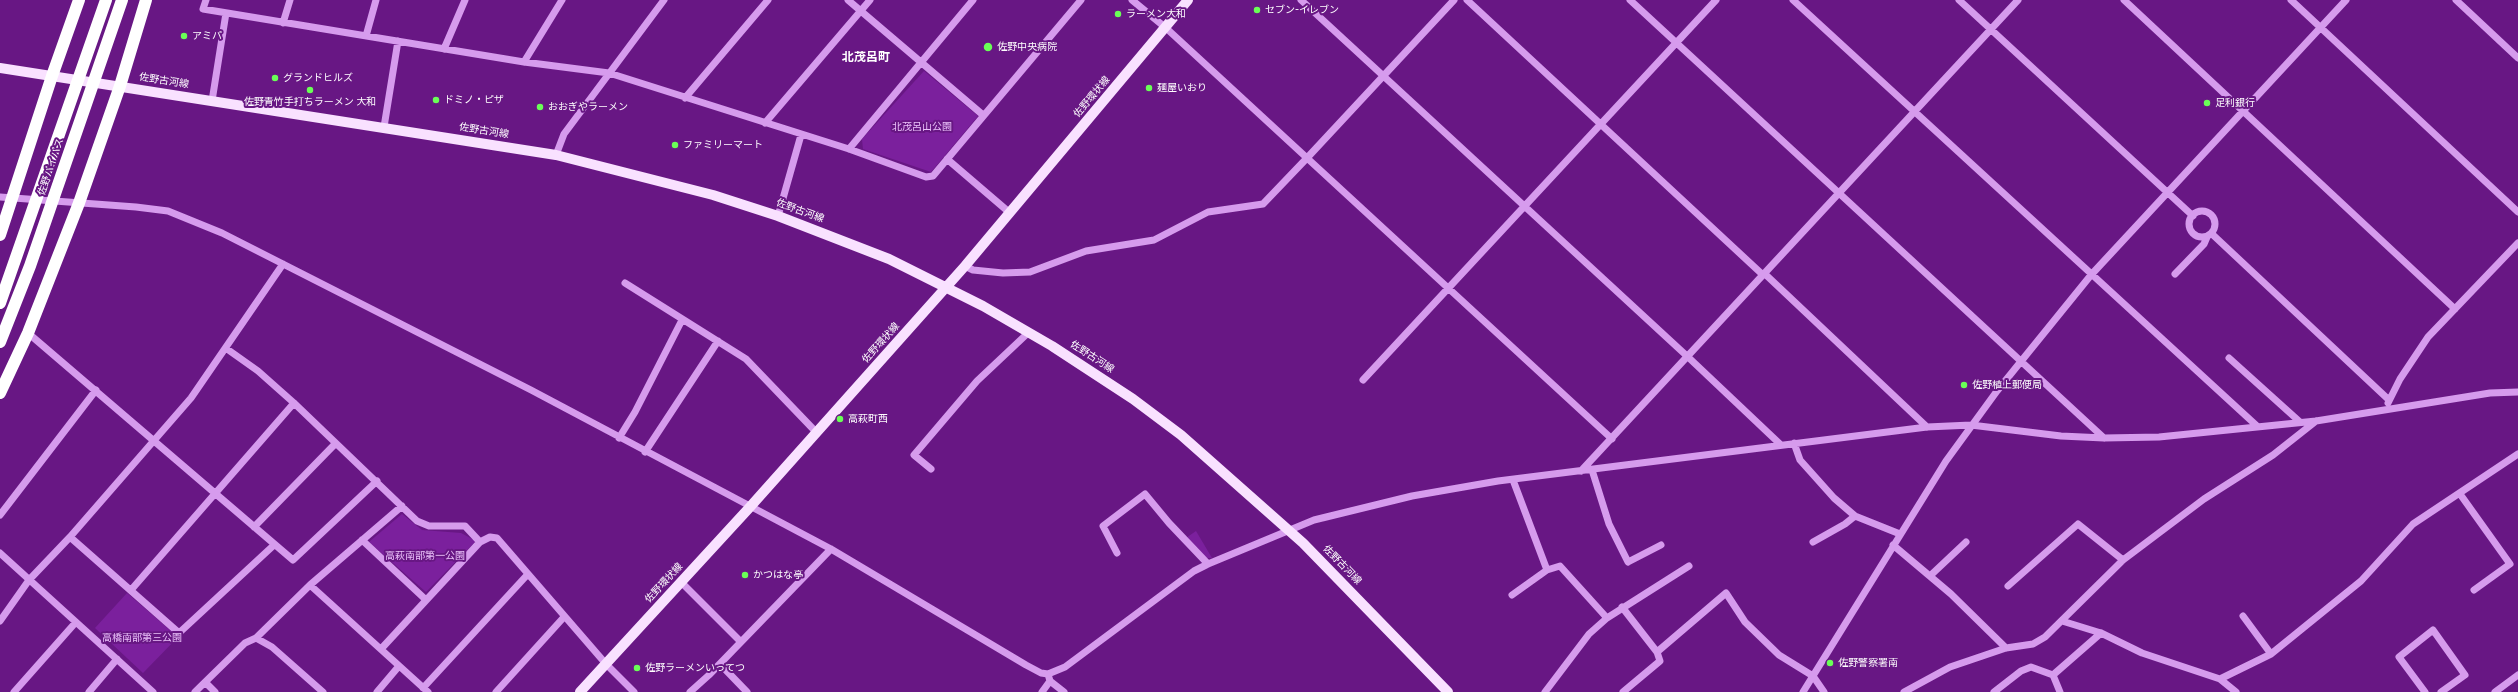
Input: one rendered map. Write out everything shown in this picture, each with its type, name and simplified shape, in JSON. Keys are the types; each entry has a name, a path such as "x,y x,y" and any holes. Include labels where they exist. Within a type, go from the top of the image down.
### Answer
{"highway":[{"path":"0,235 6,198 80,0"},
{"name":"佐野バイパス","path":"0,303 106,0"},
{"name":"佐野バイパス","path":"0,342 30,266 122,0"},
{"path":"0,393 28,333 79,203 120,86 146,0"}],"main road":[{"name":"佐野環状線","path":"580,692 750,507 966,266 1188,0"},
{"name":"佐野古河線","path":"0,68 556,155 713,195 778,216 889,259 1029,332 1104,379 1181,435 1289,529 1448,692"}],"street":[{"path":"206,0 203,9 524,62 609,73 765,124 849,148 926,177 933,176 1080,0"},
{"path":"283,23 290,0"},
{"path":"366,36 376,0"},
{"path":"444,49 465,0"},
{"path":"524,62 562,0"},
{"path":"556,155 564,134 664,0"},
{"path":"685,98 768,0"},
{"path":"848,0 983,115"},
{"path":"765,124 870,0"},
{"path":"849,148 974,0"},
{"path":"1132,0 1166,28 1612,439"},
{"path":"1301,0 1526,206 1781,445"},
{"path":"966,266 973,270 1003,273 1030,272 1086,251 1154,240 1208,212 1263,204 1454,0"},
{"path":"1467,0 1927,427"},
{"path":"1630,0 2022,359 2104,438"},
{"path":"1363,380 1449,290 1716,0"},
{"path":"1793,0 2257,426"},
{"path":"1959,0 2193,216"},
{"path":"1581,471 2018,0"},
{"path":"2124,0 2455,308"},
{"path":"2291,0 2518,212"},
{"path":"1803,692 1893,545 1971,426 2022,359 2091,275 2346,0"},
{"path":"2456,0 2518,58"},
{"path":"212,101 226,13"},
{"path":"384,127 398,41"},
{"path":"778,216 801,135"},
{"path":"947,159 1010,213"},
{"path":"6,198 168,211 222,233 619,438 831,550 1041,673 1049,678 1064,692"},
{"path":"2175,274 2204,244 2210,235 2216,223 2211,214 2202,211 2193,216 2189,222 2191,231 2198,237 2210,235"},
{"path":"2210,235 2389,400"},
{"path":"2388,408 2389,400 2419,348 2518,242"},
{"path":"0,621 29,580 70,538 191,398 283,264"},
{"path":"625,283 746,360 816,433"},
{"path":"619,438 635,412 682,320"},
{"path":"931,469 914,455 977,381 1029,332"},
{"path":"28,333 293,560 377,481"},
{"path":"645,452 718,341"},
{"path":"226,349 258,371 294,403 335,444 377,481 422,525 465,526 470,529 480,542"},
{"path":"2229,358 2300,422"},
{"path":"0,515 96,390"},
{"path":"1042,692 1049,678 1194,571 1289,529 1380,502 1513,480 1927,427 1971,426 2062,436 2159,438 2257,426 2316,421 2388,408 2490,393 2518,392"},
{"path":"130,590 294,403"},
{"path":"1904,692 1950,667 2006,648 2033,644 2062,621 2123,560 2204,499 2273,455 2316,421"},
{"path":"1794,443 1800,460 1834,498 1855,516 1900,534"},
{"path":"254,527 335,444"},
{"path":"2220,679 2271,654 2361,581 2413,524 2518,455"},
{"path":"1592,470 1609,524 1628,562 1661,545"},
{"path":"1513,480 1547,570"},
{"path":"1117,553 1103,526 1145,494 1169,523 1208,564"},
{"path":"2460,494 2510,564 2474,590"},
{"path":"195,692 206,683 245,643 256,638 310,585 402,506"},
{"path":"1813,542 1845,524 1855,516"},
{"path":"2008,586 2078,524 2123,560"},
{"path":"381,649 425,599 480,542 490,537 497,538 564,617 606,664 634,692"},
{"path":"70,538 179,633 274,545"},
{"path":"362,540 425,599"},
{"path":"1931,576 1966,542"},
{"path":"1893,545 1931,576 2006,648"},
{"path":"690,692 720,664 831,550"},
{"path":"0,553 153,692"},
{"path":"1512,595 1547,570 1560,566 1607,618"},
{"path":"1545,692 1589,634 1607,618 1622,607 1689,566"},
{"path":"310,585 426,690 528,574"},
{"path":"681,582 741,642"},
{"path":"1657,652 1726,593 1745,622 1779,655 1813,676 1824,692"},
{"path":"1622,607 1657,652 1660,661 1623,692"},
{"path":"2243,616 2271,654"},
{"path":"496,692 564,617"},
{"path":"2062,621 2101,634 2142,653 2220,679 2236,692"},
{"path":"14,692 76,622"},
{"path":"2425,692 2399,657 2433,630 2465,675 2441,692"},
{"path":"2053,675 2101,634"},
{"path":"256,638 272,647 323,692"},
{"path":"88,692 117,659"},
{"path":"720,664 747,692"},
{"path":"377,692 399,666"},
{"path":"1994,692 2021,671 2031,667 2053,675 2060,692"},
{"path":"2495,692 2518,675"},
{"path":"206,683 215,692"}],"green space":[{"name":"北茂呂山公園","path":"924,71 978,116 931,172 863,149 862,139"},
{"name":"高萩南部第一公園","path":"402,514 422,530 461,533 476,541 426,592 369,542"},
{"path":"1196,531 1212,558 1205,558 1186,538"},
{"name":"高橋南部第三公園","path":"127,593 178,637 143,673 95,628"}],"place":[{"name":"セブン-イレブン","path":"1257,10"},
{"name":"ラーメン大和","path":"1118,14"},
{"name":"アミパ","path":"184,36"},
{"name":"佐野中央病院","path":"988,47"},
{"name":"グランドヒルズ","path":"275,78"},
{"name":"麺屋いおり","path":"1149,88"},
{"name":"佐野青竹手打ちラーメン 大和","path":"310,90"},
{"name":"ドミノ・ピザ","path":"436,100"},
{"name":"足利銀行","path":"2207,103"},
{"name":"おおぎやラーメン","path":"540,107"},
{"name":"ファミリーマート","path":"675,145"},
{"name":"佐野植上郵便局","path":"1964,385"},
{"name":"高萩町西","path":"840,419"},
{"name":"かつはな亭","path":"745,575"},
{"name":"佐野警察署南","path":"1830,663"},
{"name":"佐野ラーメンいってつ","path":"637,668"}],"district":[{"name":"北茂呂町","path":"866,58"}]}
